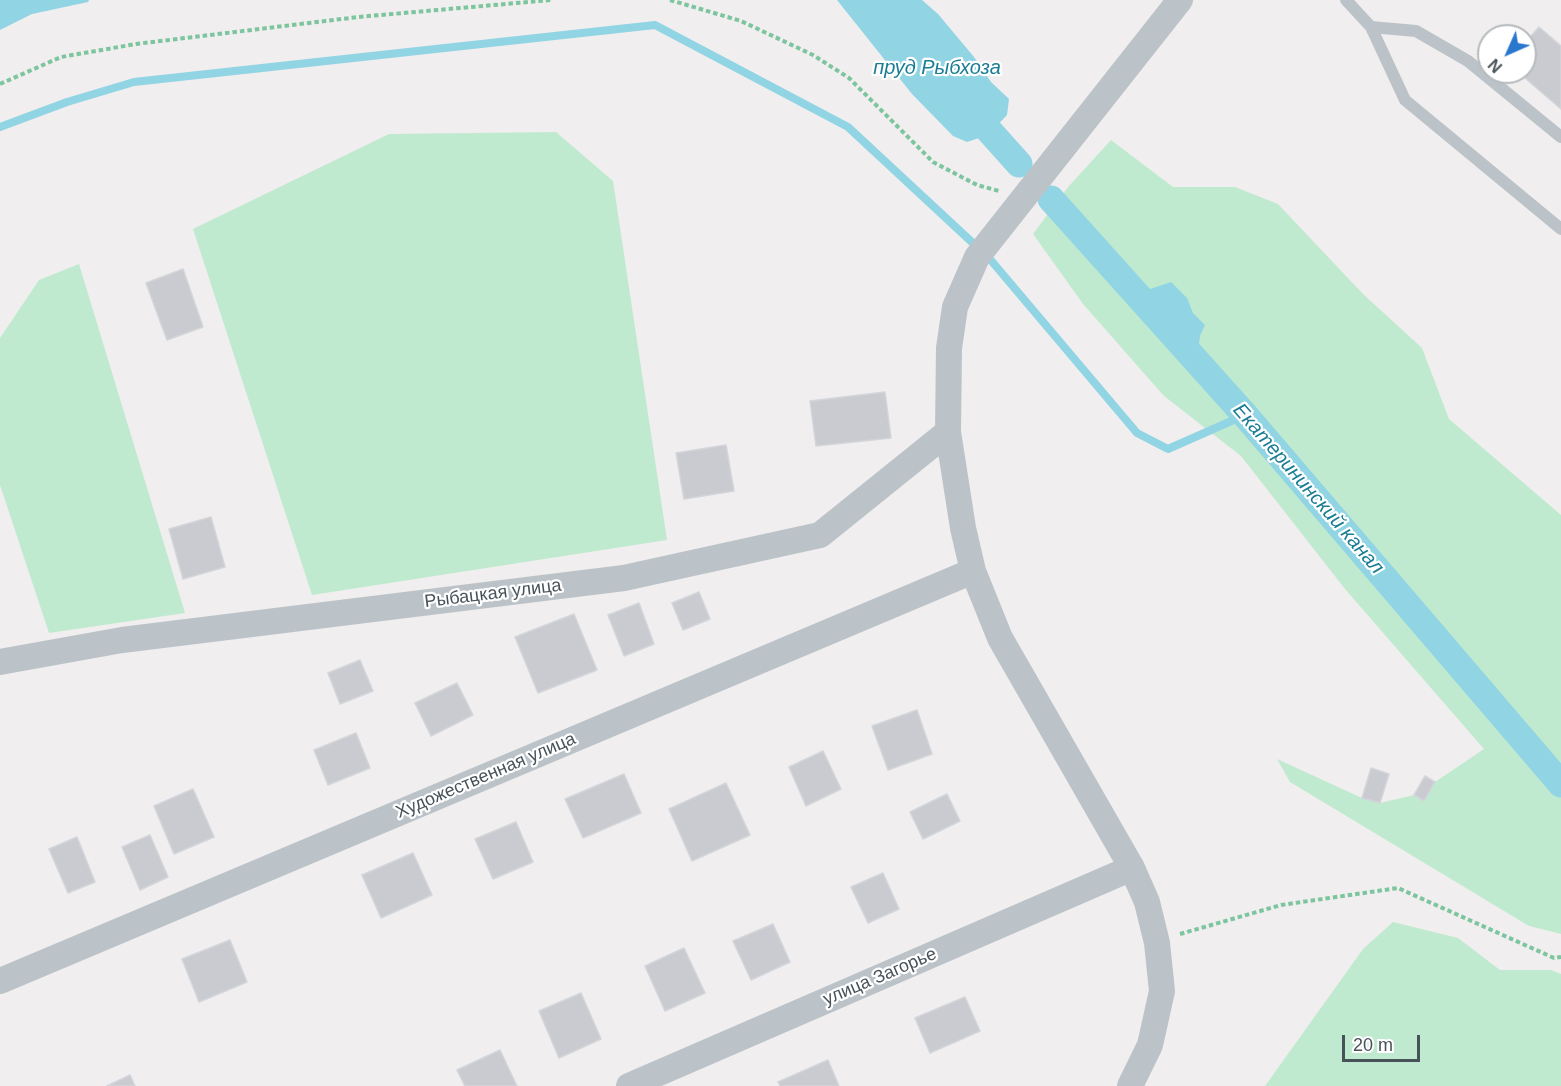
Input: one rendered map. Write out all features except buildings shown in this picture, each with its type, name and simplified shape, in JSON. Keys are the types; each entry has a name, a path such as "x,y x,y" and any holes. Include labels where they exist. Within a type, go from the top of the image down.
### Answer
{"street":[{"path":"1130,1086 1150,1045 1162,991 1157,943 1147,902 1132,868 1000,638 973,571 963,528 948,432 949,348 955,307 977,257 1022,197 1180,0"},
{"name":"Рыбацкая улица","path":"0,662 123,640 624,578 820,535 948,432"},
{"name":"Художественная улица","path":"0,981 973,571"},
{"name":"улица Загорье","path":"629,1086 1132,868"}],"lane":[{"path":"1346,0 1371,27 1405,100 1561,228"},
{"path":"1371,27 1416,31 1468,61 1561,137"}],"path":[{"path":"0,84 61,57 136,44 358,17 551,0"},
{"path":"670,0 741,21 813,55 849,78 933,162 977,185 1022,197"},
{"path":"1157,943 1182,933 1281,905 1398,888 1554,958 1561,957"}],"green space":[{"path":"556,132 613,181 667,540 312,595 193,229 389,134"},
{"path":"1111,140 1173,187 1235,187 1278,204 1363,294 1422,348 1449,419 1561,515 1561,934 1529,926 1290,782 1277,759 1362,798 1380,803 1414,795 1424,800 1435,782 1484,749 1345,589 1241,456 1164,396 1083,304 1033,234 1069,186"},
{"path":"79,264 185,613 49,633 0,485 0,338 39,280"},
{"path":"1393,922 1458,938 1500,970 1551,970 1561,974 1561,1086 1265,1086 1363,949"}],"water":[{"path":"0,0 89,0 32,14 0,30"},
{"name":"пруд Рыбхоза","path":"837,0 922,0 938,14 974,57 991,82 1009,99 1007,115 988,135 967,142 953,136 912,94"},
{"path":"1171,282 1187,298 1193,313 1205,325 1199,344 1179,345 1163,336 1157,323 1140,306 1150,289"}],"waterway":[{"path":"0,127 67,102 134,82 655,25 848,127 989,258 1137,433 1168,449 1245,415"},
{"name":"Екатерининский канал","path":"967,106 1019,164"},
{"name":"Екатерининский канал","path":"1051,199 1245,415 1561,784"}]}
